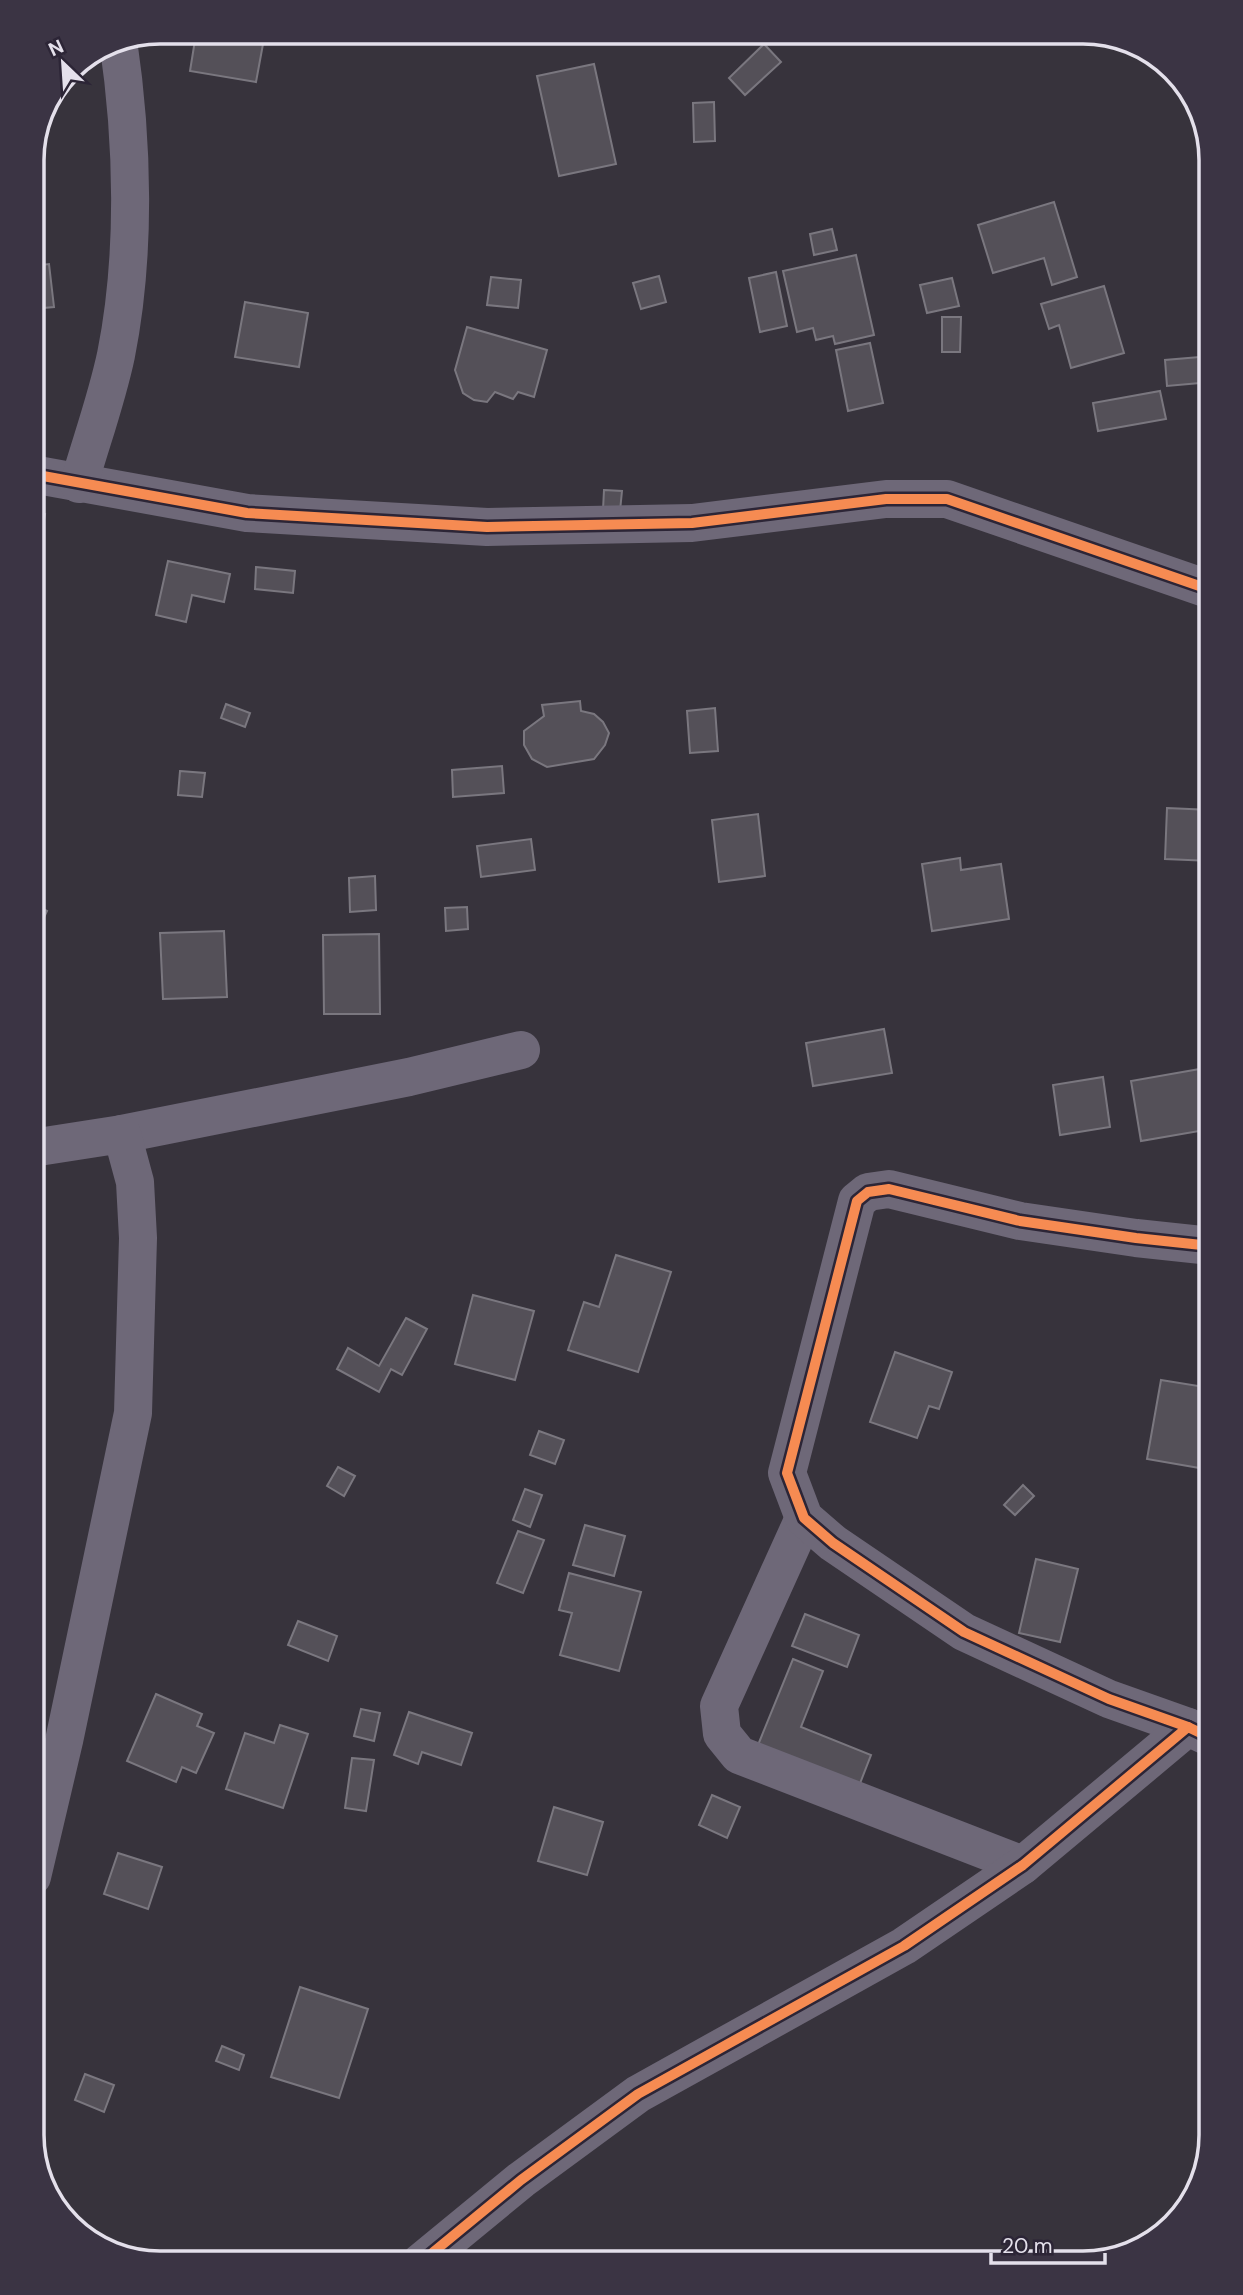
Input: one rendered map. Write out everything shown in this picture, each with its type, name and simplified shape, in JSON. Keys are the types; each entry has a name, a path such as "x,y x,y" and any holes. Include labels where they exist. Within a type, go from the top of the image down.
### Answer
{"street":[{"path":"79,484 116,355 130,247 126,96 120,51"},
{"path":"44,477 247,513 487,527 692,523 886,499 947,499 1199,586"},
{"path":"44,1146 122,1134 409,1077 521,1050"},
{"path":"44,1826 133,1413 137,1224 135,1182 122,1134"},
{"path":"1199,1245 1020,1221 889,1189 868,1192 857,1201 787,1473 804,1518 833,1543 964,1632 1109,1699 1199,1733"},
{"path":"804,1518 719,1706 722,1734 739,1755 1023,1865"},
{"path":"435,2251 522,2180 638,2094 904,1946 1023,1865 1199,1734"}],"building":[{"path":"194,44 263,44 256,82 190,71"},
{"path":"764,44 781,62 745,95 729,78"},
{"path":"594,64 616,164 559,176 537,76"},
{"path":"714,102 715,141 694,142 693,103"},
{"path":"1054,202 1077,277 1052,285 1044,258 993,273 978,225"},
{"path":"832,229 837,250 814,255 810,234"},
{"path":"856,255 874,335 835,344 833,336 816,340 813,328 797,332 783,271"},
{"path":"49,264 54,307 44,308 44,265"},
{"path":"776,272 787,326 760,332 749,278"},
{"path":"659,276 666,302 641,309 633,283"},
{"path":"491,277 521,280 518,308 487,305"},
{"path":"952,278 959,306 927,313 920,285"},
{"path":"1104,286 1124,353 1071,368 1059,325 1049,329 1041,304"},
{"path":"245,302 308,313 299,367 235,357"},
{"path":"942,317 961,317 960,352 942,352"},
{"path":"467,327 547,350 534,397 518,392 513,399 495,392 487,402 474,400 463,393 455,370"},
{"path":"870,343 883,403 848,411 836,350"},
{"path":"1199,357 1199,383 1167,386 1165,360"},
{"path":"1160,391 1166,419 1098,431 1093,403"},
{"path":"604,490 622,491 620,511 603,510"},
{"path":"168,561 230,574 224,602 192,595 186,622 156,615"},
{"path":"256,567 295,571 293,593 255,589"},
{"path":"580,701 581,711 594,714 603,722 609,733 605,745 594,759 547,767 532,759 524,745 524,731 544,716 542,705"},
{"path":"226,704 250,713 245,727 221,718"},
{"path":"715,708 718,751 690,753 687,711"},
{"path":"502,766 504,793 453,797 452,770"},
{"path":"180,771 205,773 202,797 178,795"},
{"path":"1167,808 1199,809 1199,860 1165,859"},
{"path":"758,814 765,876 719,882 712,820"},
{"path":"531,839 535,870 481,877 477,846"},
{"path":"960,858 961,870 1001,864 1009,919 932,931 922,864"},
{"path":"375,876 376,910 350,912 349,878"},
{"path":"467,907 468,929 446,931 445,908"},
{"path":"224,931 227,997 163,999 160,933"},
{"path":"379,934 380,1014 324,1014 323,935"},
{"path":"884,1029 892,1073 813,1086 806,1043"},
{"path":"1199,1069 1199,1131 1141,1141 1131,1081"},
{"path":"1103,1077 1110,1127 1060,1135 1053,1085"},
{"path":"616,1255 671,1272 638,1372 568,1350 584,1302 599,1307"},
{"path":"473,1295 534,1311 515,1380 455,1364"},
{"path":"406,1318 427,1329 402,1375 391,1369 379,1392 337,1369 348,1348 379,1366"},
{"path":"895,1352 952,1372 939,1409 929,1406 917,1438 870,1422"},
{"path":"1161,1380 1199,1386 1199,1468 1147,1459"},
{"path":"539,1431 564,1440 555,1464 530,1455"},
{"path":"338,1467 355,1476 344,1496 327,1486"},
{"path":"1023,1485 1034,1496 1015,1515 1004,1505"},
{"path":"525,1489 542,1495 530,1527 513,1520"},
{"path":"585,1525 625,1536 614,1576 573,1565"},
{"path":"518,1531 544,1540 523,1593 497,1583"},
{"path":"1036,1559 1078,1569 1060,1642 1019,1633"},
{"path":"569,1573 641,1592 619,1671 560,1655 572,1613 559,1610"},
{"path":"805,1614 859,1635 847,1667 792,1646"},
{"path":"298,1621 337,1636 328,1661 288,1645"},
{"path":"793,1659 823,1671 801,1727 871,1755 859,1786 758,1745"},
{"path":"156,1694 202,1714 197,1726 214,1733 196,1773 182,1767 176,1782 127,1761"},
{"path":"361,1709 380,1713 374,1741 354,1736"},
{"path":"409,1712 472,1733 461,1765 422,1752 418,1764 394,1755"},
{"path":"280,1725 308,1734 283,1808 226,1789 245,1733 274,1743"},
{"path":"352,1758 374,1760 366,1811 345,1808"},
{"path":"712,1795 740,1807 727,1838 699,1825"},
{"path":"554,1807 603,1822 587,1875 538,1861"},
{"path":"118,1853 162,1867 148,1909 104,1894"},
{"path":"300,1987 368,2009 339,2098 271,2077"},
{"path":"222,2046 244,2055 239,2070 216,2061"},
{"path":"85,2074 114,2085 104,2112 75,2100"}],"cycle path":[{"path":"44,476 247,513 487,527 692,523 886,499 947,499 1199,586"},
{"path":"1188,1727 1109,1699 964,1632 833,1543 804,1518 787,1473 857,1201 868,1192 889,1189 1020,1221 1199,1245"},
{"path":"435,2251 521,2180 638,2094 904,1946 1023,1865 1188,1727 1199,1732"}]}
